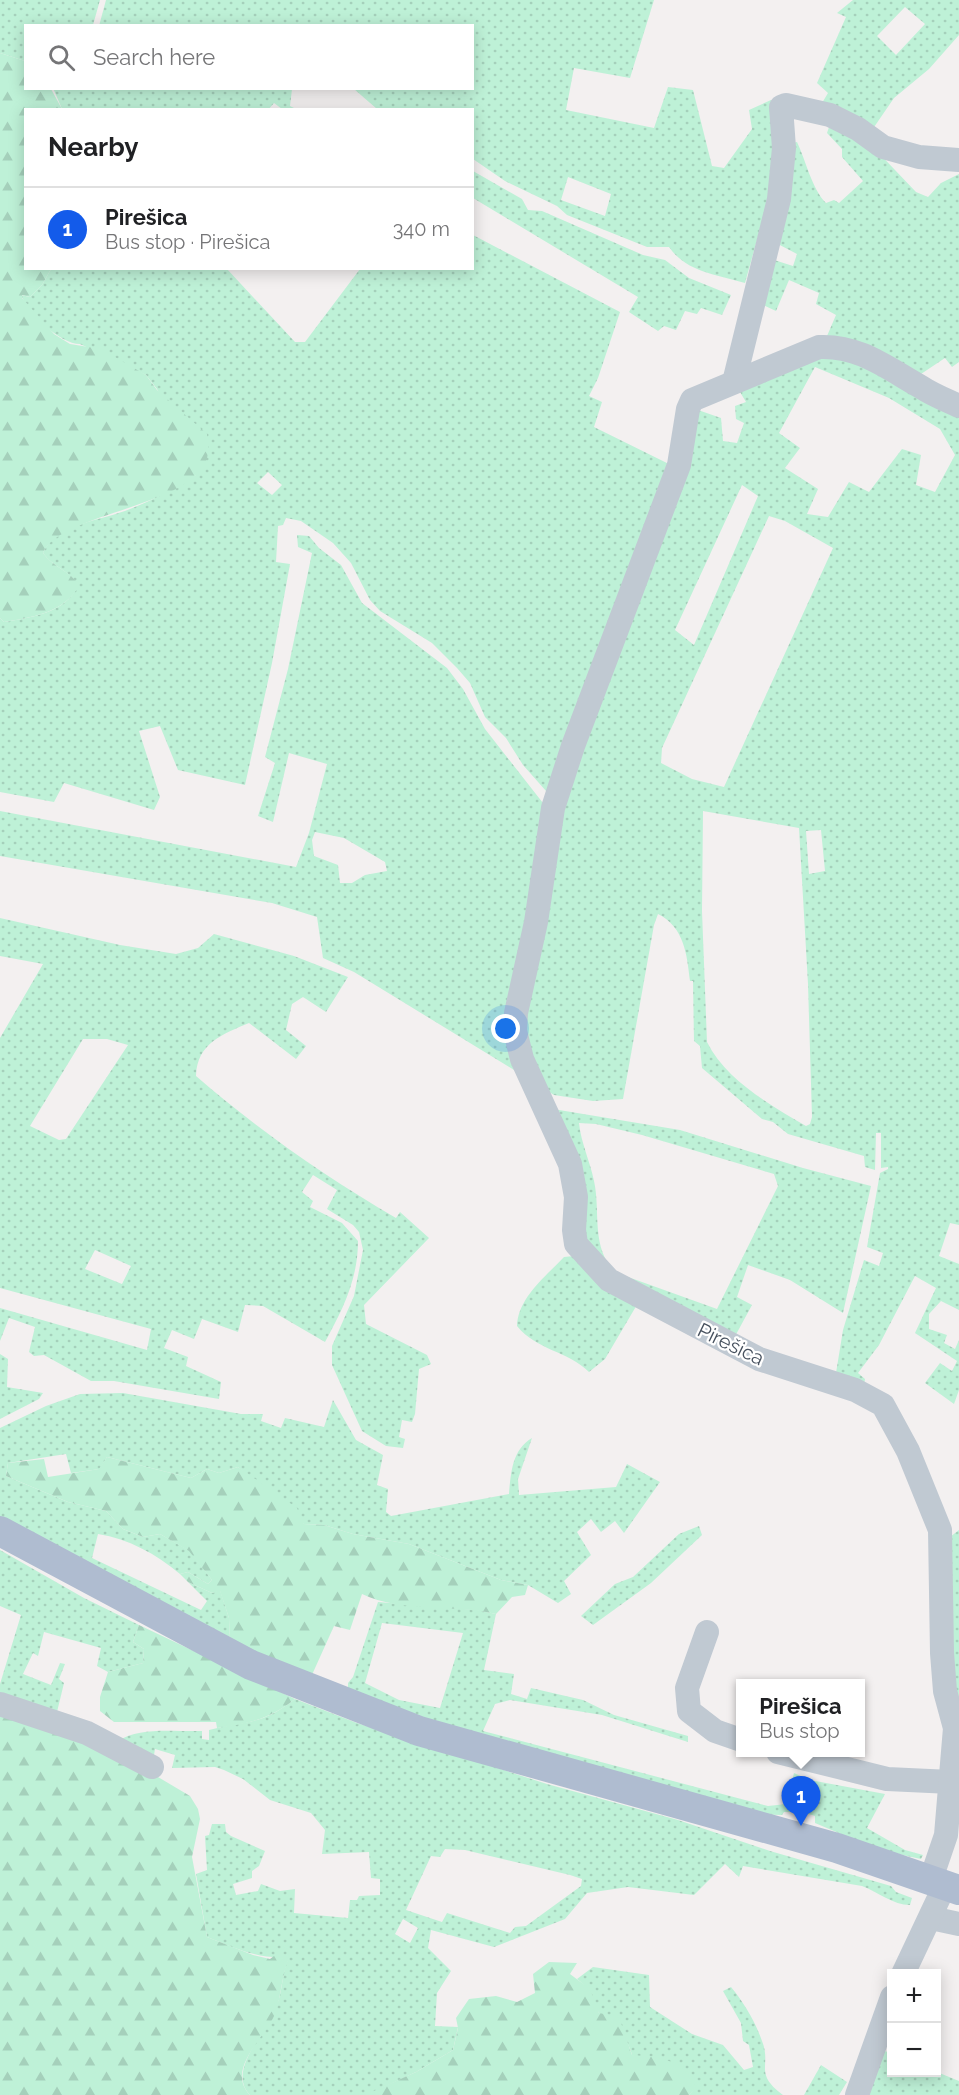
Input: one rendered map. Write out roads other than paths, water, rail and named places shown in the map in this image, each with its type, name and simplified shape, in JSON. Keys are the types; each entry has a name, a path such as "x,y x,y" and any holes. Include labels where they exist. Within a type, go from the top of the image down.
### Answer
{"main road":[{"path":"0,1531 251,1665 419,1731 837,1848 945,1884"}],"street":[{"path":"734,382 778,199 784,148 781,107 786,105 830,115 858,129 883,147 919,157 959,160"},
{"name":"Pirešica","path":"906,1969 945,1884 946,1834 955,1728 945,1691 942,1653 949,1526 883,1405 855,1390 759,1359 609,1280 576,1244 576,1197 570,1164 522,1059 515,1031 518,1003 536,922 554,807 580,726 679,465 688,409 692,400 819,347 835,346 881,362 923,389 959,406"},
{"path":"707,1632 687,1688 689,1711 715,1731 736,1738"},
{"path":"0,1704 87,1733 152,1767"},
{"path":"798,1757 887,1779 951,1782"},
{"path":"931,1918 959,1924"},
{"path":"857,2095 887,2009"}],"place":[{"name":"Pirešica","path":"801,1826"}]}
